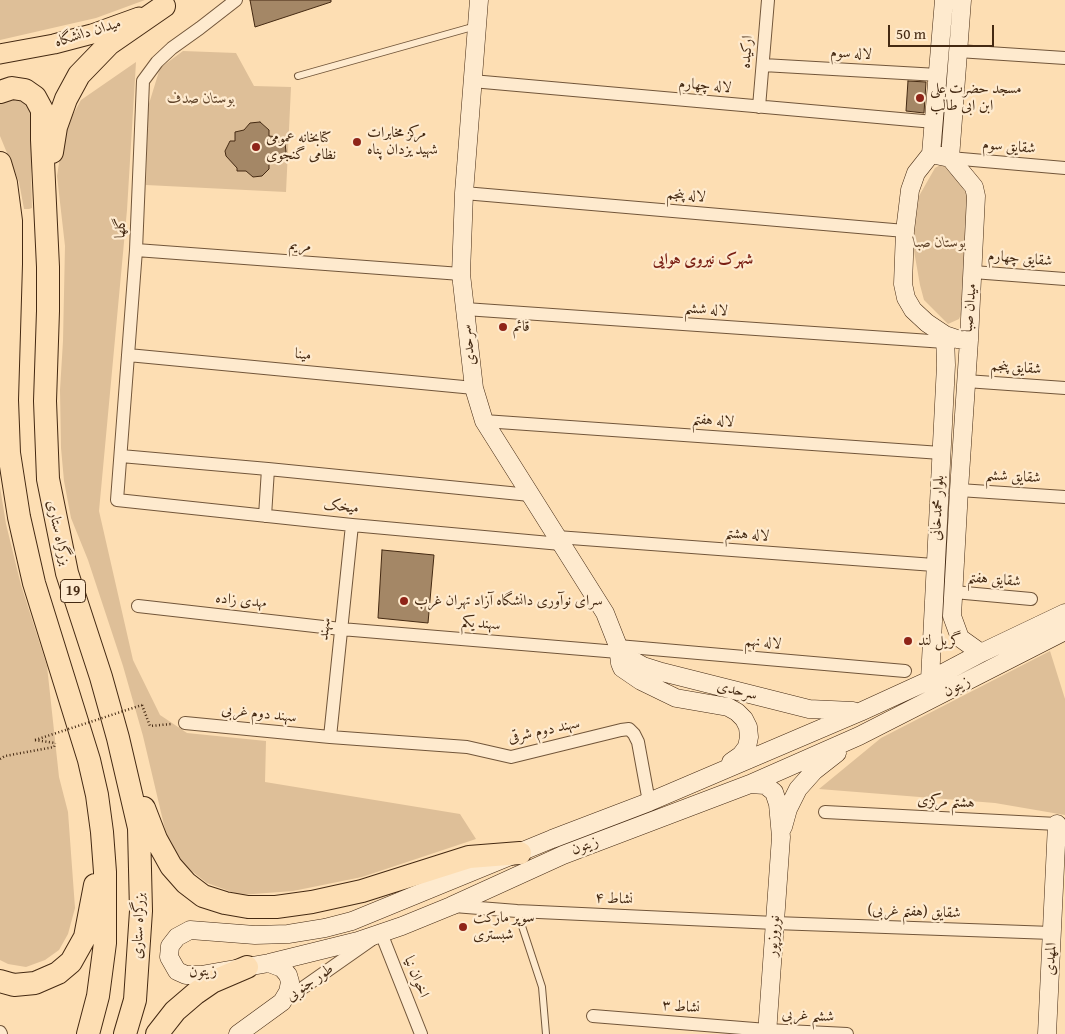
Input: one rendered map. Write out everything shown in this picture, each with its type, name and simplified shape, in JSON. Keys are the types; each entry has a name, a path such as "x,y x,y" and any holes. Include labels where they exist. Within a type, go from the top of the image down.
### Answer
{"highway":[{"path":"46,210 56,127 66,99 79,75 109,44 168,3"},
{"name":"بزرگراه ستاری","path":"0,92 12,88 26,90 36,97 42,110 48,311 45,401 48,479 67,573 101,677 118,738 139,828 141,911 135,1000 125,1034"},
{"name":"19","path":"2,173 11,221 7,400 10,453 17,508 34,583 89,760 97,795 102,832 105,872 105,943 98,996 88,1034"},
{"path":"118,738 156,839 171,866 186,883 203,896 225,903 248,907 276,907 312,902 362,891 469,857 520,853"},
{"path":"0,981 14,985 35,983 58,973 72,962 87,928 93,901 102,832"},
{"path":"157,1034 175,1011 196,993 212,982 247,967"}],"main road":[{"name":"میدان دانشگاه","path":"0,54 54,44 92,34 168,3"}],"street":[{"name":"گلها","path":"117,500 136,250 144,81 156,62 236,0"},
{"name":"سرحدی","path":"479,0 464,193 461,274 474,388 484,421 605,613 618,649 622,668 641,681 676,698 728,707 744,719 748,727 747,747 741,755 718,771"},
{"name":"ارکیده","path":"760,107 768,0"},
{"path":"944,0 931,154 950,158 962,0"},
{"path":"958,51 1065,58"},
{"name":"لاله سوم","path":"763,65 938,76"},
{"name":"لاله چهارم","path":"472,81 934,122"},
{"name":"میدان صبا","path":"931,154 916,173 910,190 905,231 904,284 906,298 913,310 945,339 969,340 976,196 974,187 950,158"},
{"name":"شقایق سوم","path":"950,158 1065,168"},
{"name":"لاله پنجم","path":"464,193 905,231"},
{"name":"مریم","path":"136,250 461,274"},
{"name":"شقایق چهارم","path":"972,272 1065,280"},
{"name":"لاله ششم","path":"465,309 945,339"},
{"name":"بلوار محمدخانی","path":"930,680 934,565 946,365 945,339"},
{"name":"بلوار محمدخانی","path":"969,340 958,490 952,616 960,638 981,653"},
{"name":"مینا","path":"128,355 474,388"},
{"name":"شقایق پنجم","path":"966,381 1065,388"},
{"name":"لاله هفتم","path":"484,421 941,453"},
{"name":"میخک","path":"121,456 530,495"},
{"path":"265,516 268,469"},
{"name":"شقایق ششم","path":"958,490 1065,497"},
{"name":"میخک","path":"117,500 352,525 559,540"},
{"name":"سهند","path":"330,737 352,525"},
{"name":"لاله هشتم","path":"559,540 934,565"},
{"name":"شقایق هفتم","path":"953,600 1031,599"},
{"path":"933,606 940,612 946,613 953,600"},
{"name":"مهدی زاده","path":"138,606 341,629"},
{"name":"زیتون","path":"1065,613 981,653 930,680 860,712 649,802 352,921 288,934 255,935 190,930 177,937 170,946 169,957 177,971 186,976 269,963 331,948 381,933 451,906 562,854 750,784 859,736 1065,631"},
{"name":"سهند يكم","path":"341,629 618,649"},
{"name":"سرحدی","path":"618,649 643,666 662,672 809,709 860,712"},
{"name":"لاله نهم","path":"618,649 905,671"},
{"name":"سهند دوم غربی","path":"185,723 330,737"},
{"name":"سهند دوم شرقی","path":"330,737 467,747 511,757 628,729 634,734 638,742 649,802"},
{"name":"نوروزپور","path":"781,837 788,809 798,789 814,771 859,736"},
{"name":"نوروزپور","path":"750,784 765,785 774,792 778,804 781,837 767,1032"},
{"name":"هشتم مرکزی","path":"825,812 1061,826"},
{"name":"المهدی","path":"1047,1034 1052,933 1061,826"},
{"name":"نشاط ۴","path":"451,906 517,911 775,923"},
{"name":"شقایق (هفتم غربی)","path":"775,923 1052,933"},
{"name":"طور جنوبی","path":"238,1034 381,933"},
{"name":"اخوان نیا","path":"381,933 421,1034"},
{"path":"269,963 282,968 288,975 290,982 288,992 282,1002"},
{"name":"نشاط ۳","path":"592,1016 767,1032"},
{"name":"ششم غربی","path":"767,1032 847,1034"}],"lane":[{"path":"298,76 477,25"},
{"path":"517,911 542,987 546,1034"}],"path":[{"path":"0,759 5,756 54,747 56,743 36,740 142,706 150,726 185,723"}],"green space":[{"path":"0,0 145,0 96,18 0,40"},
{"name":"بوستان صدف","path":"183,51 236,53 254,86 291,87 286,192 146,185 148,107 160,68","holes":["260,122 269,130 269,136 278,137 285,143 286,152 279,160 269,161 269,169 262,176 253,177 246,171 237,171 236,163 226,156 225,151 230,141 235,141 235,132 244,130 250,123"]},
{"path":"136,62 127,210 99,511 133,660 160,715 187,733 266,741 265,782 460,814 476,839 362,877 293,891 240,895 207,883 185,866 168,842 143,736 123,666 88,560 71,518 64,481 61,448 60,390 65,246 57,176 64,131 81,100"},
{"path":"8,96 32,104 32,208 29,209 24,209 19,182 0,136 0,102"},
{"name":"بوستان صبا","path":"942,164 957,180 970,199 962,312 959,319 948,324 924,300 913,245 919,196 935,168"},
{"path":"0,487 6,524 21,585 47,666 59,777 68,812 75,908 68,934 59,950 45,960 26,967 8,964 0,960"},
{"path":"1050,651 1065,699 1065,815 995,803 819,789 881,738"}],"building":[{"path":"250,0 331,0 331,2 255,27"},
{"path":"908,81 926,82 924,113 906,111"},
{"name":"کتابخانه عمومی نظامی گنجوی","path":"260,122 269,130 269,136 278,137 285,143 286,152 279,160 269,161 269,169 262,176 253,177 246,171 237,171 237,168 226,156 225,151 230,141 235,141 235,132 244,130 250,123"},
{"name":"سرای نوآوری دانشگاه آزاد تهران غرب","path":"382,550 434,555 428,623 378,618"}],"place":[{"name":"مسجد حضرت علی ابن ابی طالب","path":"920,98"},
{"name":"مرکز مخابرات شهید یزدان پناه","path":"357,142"},
{"name":"کتابخانه عمومی نظامی گنجوی","path":"256,147"},
{"name":"قائم","path":"503,327"},
{"name":"سرای نوآوری دانشگاه آزاد تهران غرب","path":"404,601"},
{"name":"گریل لند","path":"908,641"},
{"name":"سوپر مارکت شبستری","path":"463,927"}],"district":[{"name":"شهرک نیروی هوایی","path":"703,260"}]}
